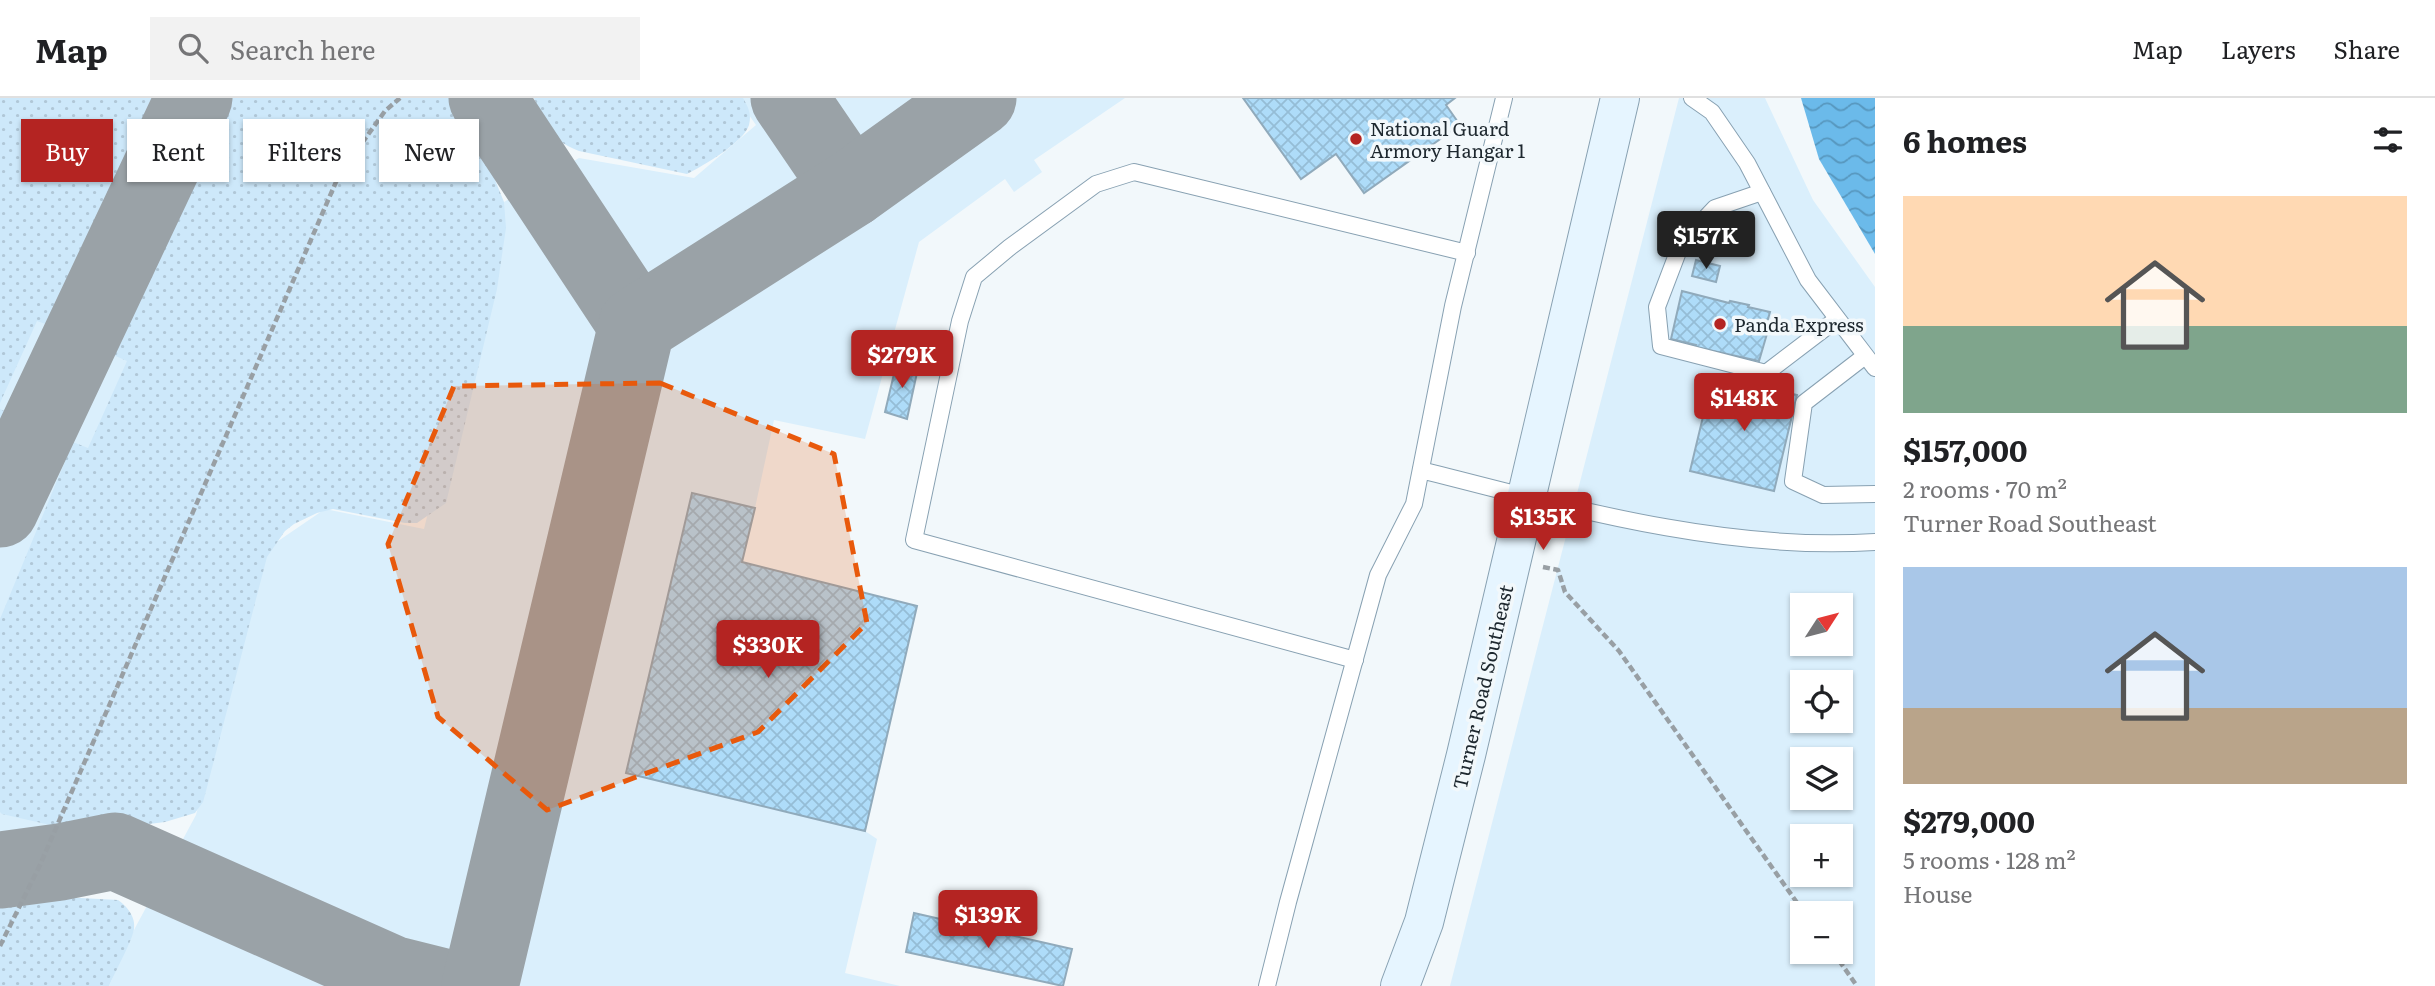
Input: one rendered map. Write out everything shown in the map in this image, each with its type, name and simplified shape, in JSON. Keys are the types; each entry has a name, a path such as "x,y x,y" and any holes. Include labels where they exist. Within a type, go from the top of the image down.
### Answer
{"main road":[{"name":"Turner Road Southeast","path":"1400,986 1424,922 1466,755 1620,98"}],"lane":[{"path":"1267,986 1378,575 1414,504 1453,306 1504,98"},
{"path":"1692,98 1712,112 1747,163 1808,280 1870,362 1804,403 1793,481 1823,495 1875,494"},
{"path":"1355,660 914,540 960,321 974,277 1096,184 1134,172 1467,253"},
{"path":"1762,192 1715,208 1681,244 1657,306 1661,346 1766,373 1837,319"},
{"path":"1421,470 1526,496 1702,533 1779,541 1875,542"}],"path":[{"path":"0,946 40,864 339,175 385,111 400,98"},
{"path":"1511,559 1558,570 1565,592 1619,651 1796,901"},
{"path":"1841,964 1857,986"}],"highlighted area":[{"path":"660,383 834,454 867,623 758,732 547,810 438,717 388,544 454,386"}],"shaded area":[{"path":"0,98 498,98 470,119 379,119 379,182 386,182 351,208 4,986 0,986"},
{"path":"0,98 153,98 144,119 127,119 127,156 51,326 37,321 0,403"},
{"path":"226,98 462,98 470,119 379,119 379,182 479,182 479,140 504,202 506,228 497,289 446,503 417,523 333,509 317,513 285,531 267,557 203,802 195,813 165,822 81,832 2,814 0,619 73,442 88,448 127,361 111,354 188,182 229,182 229,119 217,119"},
{"path":"534,98 743,98 750,121 746,132 731,146 687,174 579,151 568,146 549,131"},
{"path":"737,98 1125,98 1034,160 1042,172 1014,192 1005,179 919,242 865,439 774,420 755,508 692,494 626,773 865,831 877,839 845,973 900,986 109,986 135,928 196,815 265,550 325,509 424,529 504,202 579,158 694,178 756,125"},
{"path":"1679,98 1765,98 1813,200 1875,287 1875,986 1450,986"},
{"path":"0,409 13,415 0,443"},
{"path":"62,897 118,900 132,916 133,934 109,986 0,986 0,906"}],"water":[{"path":"1801,98 1875,98 1875,254 1819,159"}],"building":[{"name":"National Guard Armory Hangar 1","path":"1243,98 1455,98 1446,105 1460,125 1364,193 1336,154 1301,179"},
{"path":"1696,260 1720,266 1716,282 1692,276"},
{"name":"Panda Express","path":"1682,291 1770,312 1766,326 1769,327 1759,361 1671,339"},
{"path":"897,361 918,368 907,419 885,412"},
{"path":"1713,375 1797,395 1774,491 1690,471"},
{"path":"692,493 755,508 742,562 917,606 865,831 626,773"},
{"path":"914,913 1072,949 1063,986 906,952"}],"taxiway":[{"path":"0,509 194,98"},
{"path":"487,98 637,325"},
{"path":"789,98 851,189"},
{"path":"480,986 637,325 851,189 978,98"},
{"path":"0,870 115,851 392,974 440,986"}],"place":[{"name":"National Guard Armory Hangar 1","path":"1356,139"},
{"name":"Panda Express","path":"1720,324"}]}
